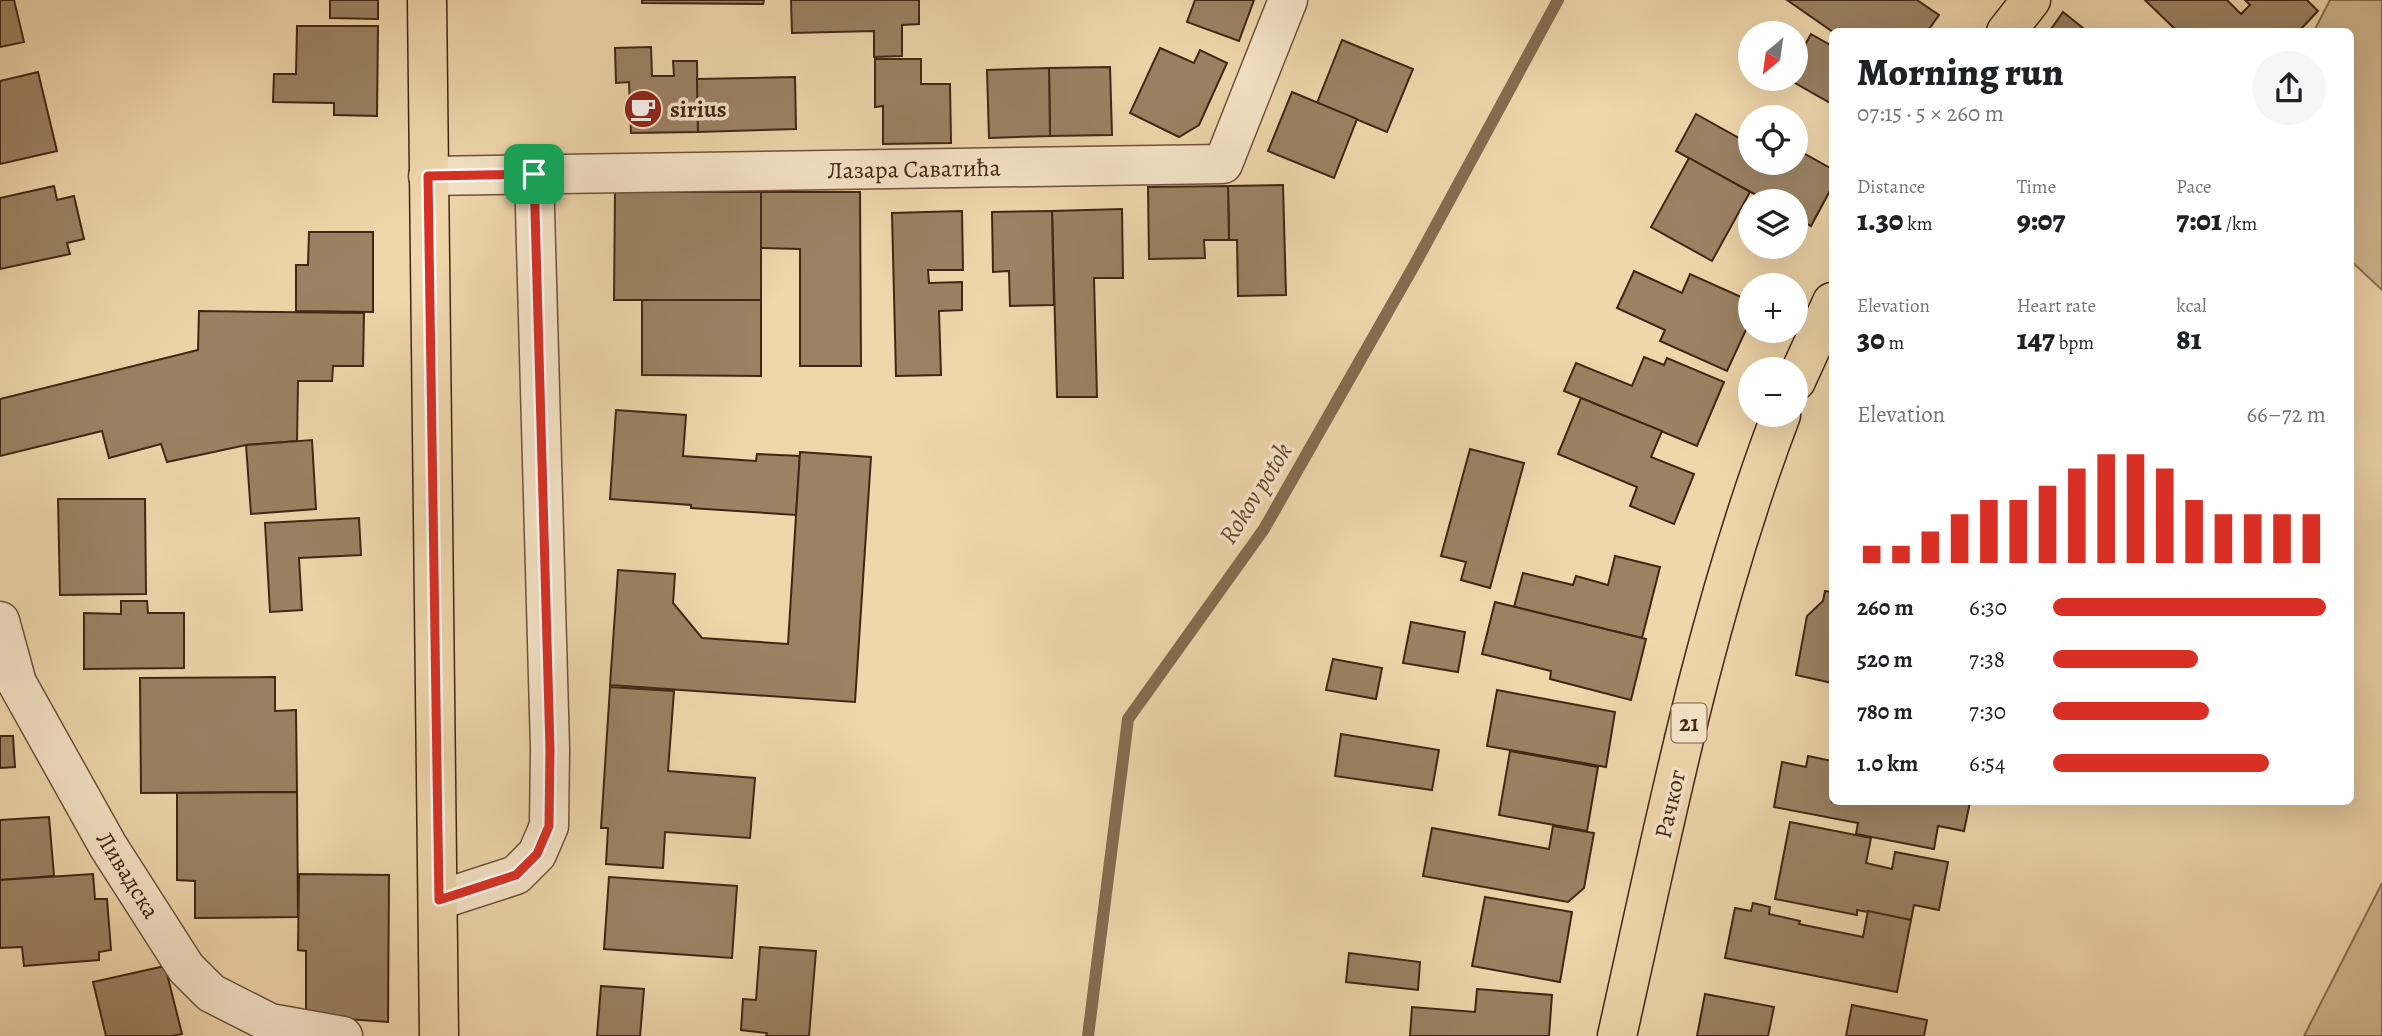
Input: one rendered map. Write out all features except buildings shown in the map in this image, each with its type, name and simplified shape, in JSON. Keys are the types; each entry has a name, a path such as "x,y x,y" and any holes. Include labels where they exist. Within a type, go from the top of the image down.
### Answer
{"main road":[{"path":"427,0 439,1036"},
{"path":"2009,28 2031,0"},
{"path":"1807,357 1829,309"},
{"name":"Рачког","path":"1617,1036 1694,701 1727,572 1776,427"}],"street":[{"name":"Лазара Саватића","path":"428,176 1223,164 1289,0"},
{"path":"439,900 516,875 537,854 549,826 534,174"},
{"name":"Ливадска","path":"0,621 17,683 108,846 186,968 211,993 253,1026 270,1023 343,1036"}],"shaded area":[{"path":"2330,0 2382,0 2382,290 2354,264 2354,28 2316,28"},
{"path":"2382,883 2382,1036 2304,1036"}],"waterway":[{"name":"Rokov potok","path":"1088,1036 1128,719 1264,529 1415,264 1558,0"}],"place":[{"name":"sirius","path":"643,109"}],"route":[{"path":"534,174 550,749 549,826 537,854 516,875 439,900 428,176 534,174"}]}
